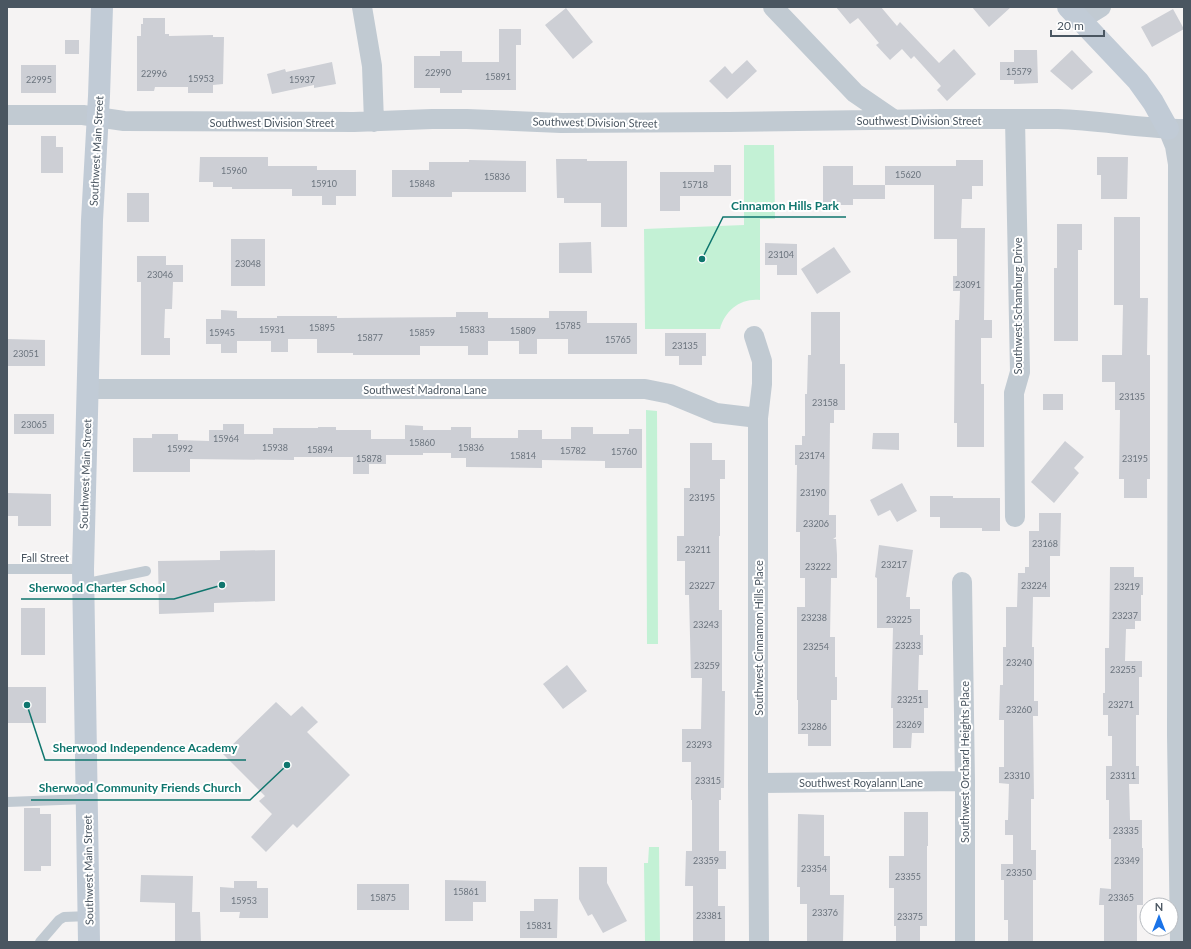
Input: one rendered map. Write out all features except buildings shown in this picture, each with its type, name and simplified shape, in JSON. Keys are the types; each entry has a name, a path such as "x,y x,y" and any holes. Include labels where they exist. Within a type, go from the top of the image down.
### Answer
{"street":[{"name":"Southwest Main Street","path":"90,942 83,576 92,220 102,7"},
{"path":"362,7 372,66 374,122"},
{"path":"773,7 855,93 893,120"},
{"path":"1074,13 1101,7"},
{"path":"1074,13 1138,81 1153,102 1176,129 1175,146 1178,164 1177,735 1180,942"},
{"name":"Southwest Division Street","path":"7,115 83,115 124,121 374,122 432,119 507,120 561,123 1076,120 1176,129"},
{"name":"Southwest Schamburg Drive","path":"1015,120 1020,372 1014,393 1015,517"},
{"name":"Southwest Cinnamon Hills Place","path":"754,336 762,361 762,384 758,418 759,942"},
{"name":"Southwest Madrona Lane","path":"88,389 645,389 670,394 716,413 758,418"},
{"name":"Southwest Orchard Heights Place","path":"962,582 965,781 965,942"},
{"name":"Southwest Royalann Lane","path":"758,783 965,781"}],"lane":[{"name":"Fall Street","path":"7,569 83,576 146,571"},
{"path":"7,802 87,799"},
{"path":"40,942 59,920 64,917 89,916"}],"green space":[{"path":"744,145 774,145 775,219 760,219 760,300 740,303 726,316 720,329 645,329 644,229 744,225"},
{"path":"646,410 657,411 658,644 647,644"},
{"path":"649,847 659,847 660,942 645,942 644,863 648,863"}],"place":[{"name":"Cinnamon Hills Park","path":"702,259"},
{"name":"Sherwood Charter School","path":"222,585"},
{"name":"Sherwood Independence Academy","path":"27,705"},
{"name":"Sherwood Community Friends Church","path":"287,765"}]}
